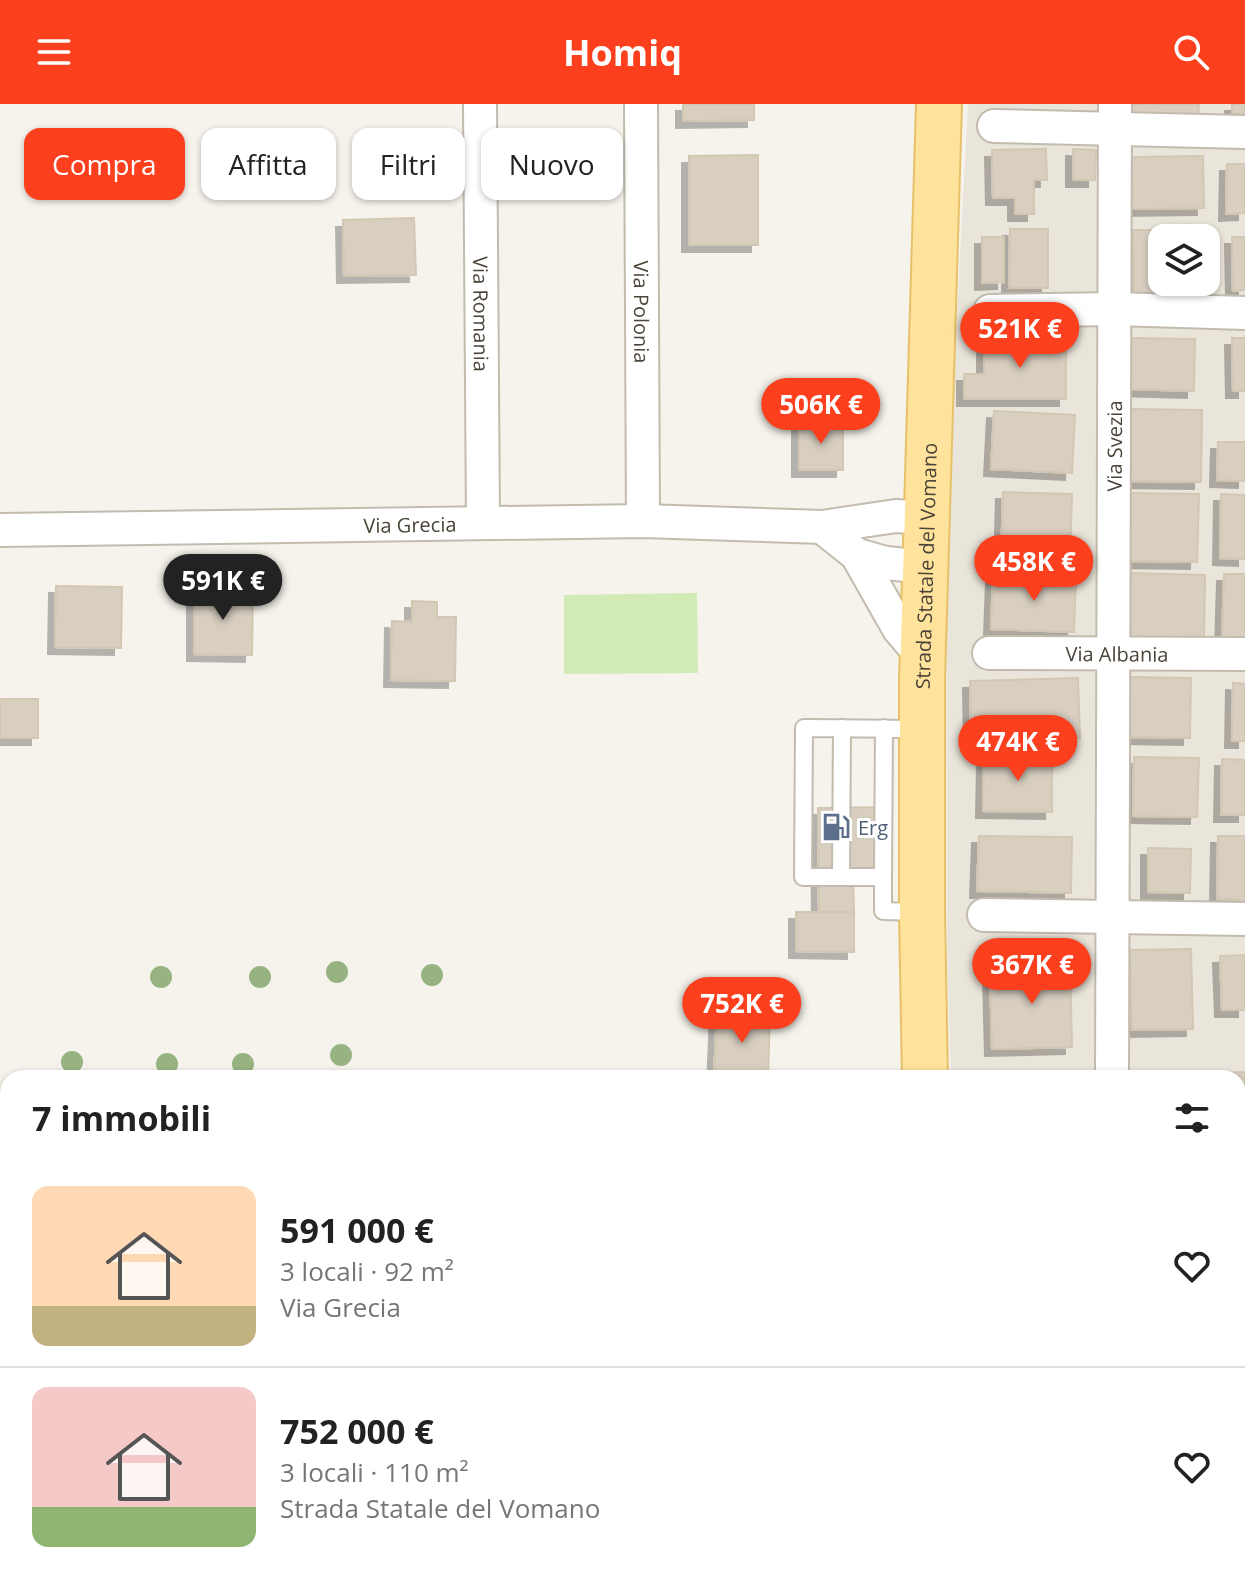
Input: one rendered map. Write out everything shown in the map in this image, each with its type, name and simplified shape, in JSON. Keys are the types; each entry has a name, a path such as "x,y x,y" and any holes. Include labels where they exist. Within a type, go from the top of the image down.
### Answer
{"main road":[{"name":"Strada Statale del Vomano","path":"925,1070 922,912 903,729 923,657 939,104"}],"street":[{"name":"Via Romania","path":"480,104 483,523"},
{"name":"Via Polonia","path":"641,104 643,521"},
{"path":"994,126 1115,116 1245,132"},
{"name":"Via Svezia","path":"1112,1070 1115,116"},
{"path":"990,311 1115,309 1245,313"},
{"name":"Via Grecia","path":"0,530 643,521 822,527 896,516 926,518"},
{"path":"822,527 857,555 899,629 923,657"},
{"path":"857,555 886,563 925,567"},
{"name":"Via Albania","path":"989,653 1245,654"},
{"path":"984,915 1245,919"}],"lane":[{"path":"883,877 803,877 804,728 903,729 883,877 883,911 922,912"},
{"path":"841,877 842,728"}],"shaded area":[{"path":"968,104 1245,104 1245,1070 951,1070 947,956 946,519"}],"green space":[{"path":"697,593 698,673 564,674 564,595"}],"building":[{"path":"683,104 754,104 754,120 683,121"},
{"path":"1131,104 1199,104 1198,116 1131,115"},
{"path":"1232,104 1245,104 1245,114 1232,114"},
{"path":"1046,149 1047,180 1034,180 1034,214 1015,214 1015,198 993,198 992,150"},
{"path":"1073,149 1096,150 1095,180 1073,180"},
{"path":"758,155 758,245 689,245 689,156"},
{"path":"1203,156 1204,208 1131,209 1131,157"},
{"path":"1227,164 1245,164 1245,213 1226,214"},
{"path":"414,218 416,275 344,276 343,220"},
{"path":"1010,229 1048,229 1048,288 1009,288"},
{"path":"1133,230 1148,230 1148,294 1134,294"},
{"path":"982,237 1004,237 1004,282 982,283"},
{"path":"1232,237 1245,237 1245,290 1233,291"},
{"path":"984,337 1066,337 1066,399 964,399 964,374 984,374"},
{"path":"1127,338 1195,339 1194,391 1126,389"},
{"path":"1232,338 1245,338 1245,391 1233,391"},
{"path":"1127,409 1202,410 1201,482 1125,481"},
{"path":"994,411 1075,415 1072,473 991,469"},
{"path":"799,423 843,423 843,470 799,470"},
{"path":"1218,442 1245,442 1245,481 1217,480"},
{"path":"1003,492 1072,494 1070,562 1001,560"},
{"path":"1127,493 1199,494 1197,562 1126,561"},
{"path":"1221,494 1245,495 1245,559 1220,558"},
{"path":"1125,573 1205,575 1204,639 1124,638"},
{"path":"993,574 1076,577 1074,632 991,629"},
{"path":"1224,574 1245,574 1245,642 1222,642"},
{"path":"56,586 122,587 121,648 55,647"},
{"path":"194,590 253,591 252,655 194,654"},
{"path":"412,601 437,602 437,617 456,617 455,681 391,680 392,621 412,622"},
{"path":"1129,677 1191,678 1190,738 1127,737"},
{"path":"1078,678 1080,738 971,741 970,681"},
{"path":"1233,683 1245,684 1245,741 1232,741"},
{"path":"0,699 38,699 38,738 0,738"},
{"path":"984,755 1052,755 1052,812 983,811"},
{"path":"1134,757 1199,758 1197,817 1133,816"},
{"path":"1222,759 1245,760 1245,815 1221,815"},
{"path":"885,807 885,873 853,873 854,912 819,913 818,808"},
{"path":"979,836 1072,837 1071,893 977,891"},
{"path":"1218,836 1245,836 1245,900 1217,899"},
{"path":"1148,848 1191,849 1190,893 1148,892"},
{"path":"796,912 854,912 854,952 796,951"},
{"path":"1191,949 1193,1029 1132,1030 1130,950"},
{"path":"1245,955 1245,1010 1222,1010 1220,956"},
{"path":"1070,958 1072,1047 992,1049 990,972 1026,971 1026,959"},
{"path":"717,1010 770,1012 768,1070 714,1070"}],"place":[{"name":"Erg","path":"836,827"}]}
